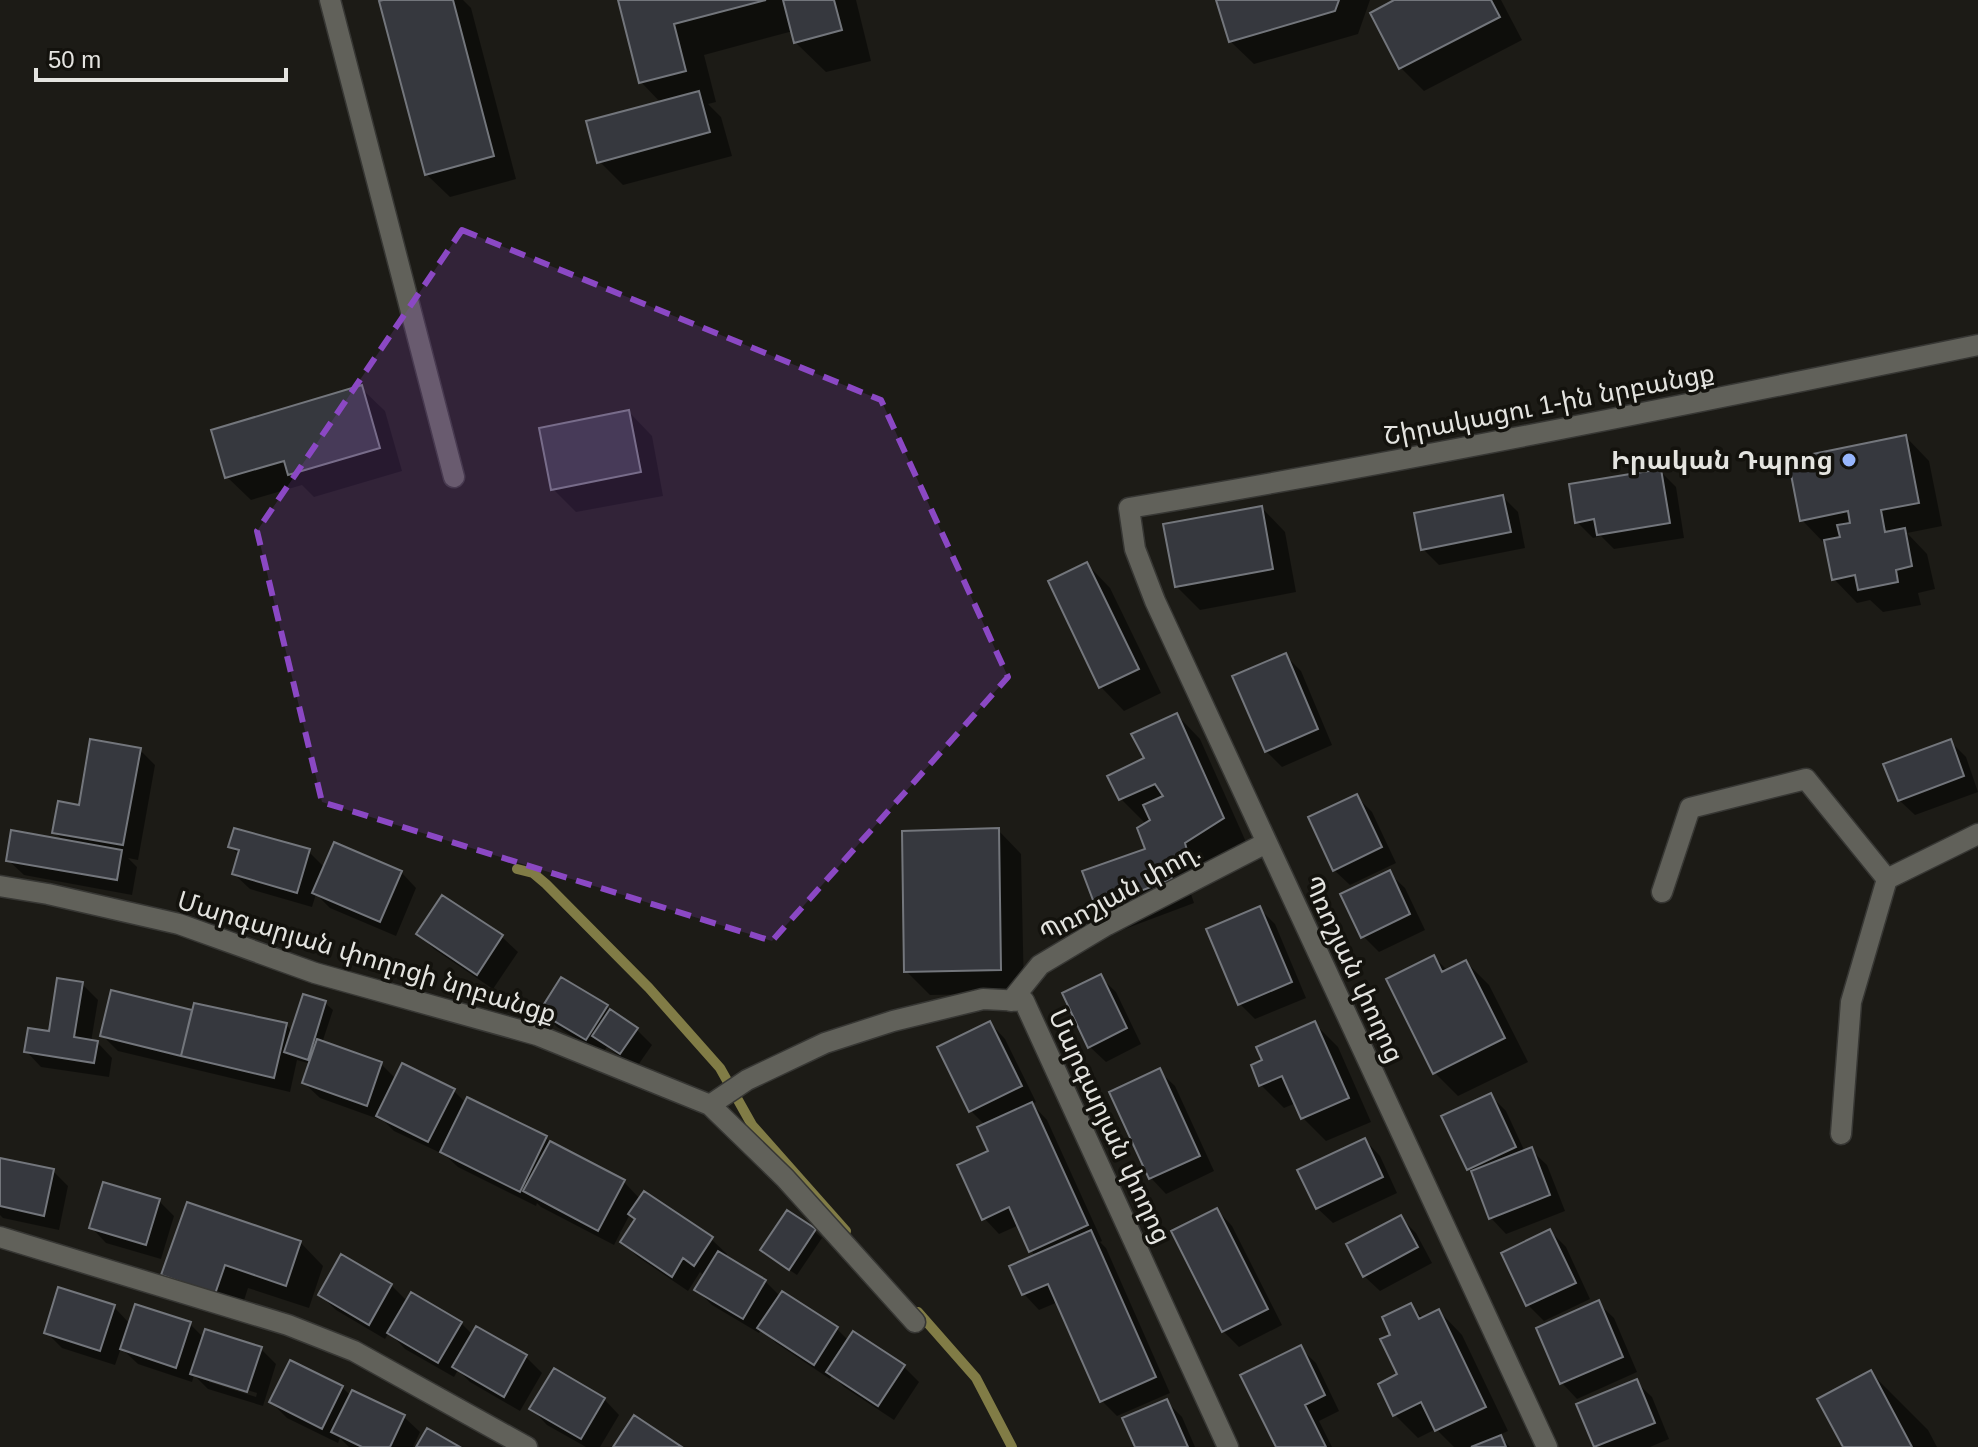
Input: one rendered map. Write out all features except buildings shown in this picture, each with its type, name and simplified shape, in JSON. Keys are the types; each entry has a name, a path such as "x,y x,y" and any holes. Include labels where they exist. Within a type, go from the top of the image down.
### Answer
{"street":[{"path":"330,0 454,477"},
{"name":"Շիրակացու 1-ին նրբանցք","path":"1129,508 1699,402 1978,345"},
{"name":"Պռոշյան փողոց","path":"1129,508 1135,549 1155,601 1547,1447"},
{"path":"1662,892 1690,808 1806,779 1887,879"},
{"path":"1841,1134 1851,1002 1887,879 1978,834"},
{"name":"Պռոշյան փող.","path":"1011,1001 1040,965 1107,925 1266,843"},
{"name":"Մարգարյան փողոցի նրբանցք","path":"0,886 179,924 315,973 537,1035 710,1105"},
{"name":"Մարգարյան փողոց","path":"710,1105 747,1080 825,1043 893,1021 983,999 1024,1001 1228,1447"},
{"path":"710,1105 785,1178 915,1322"},
{"path":"0,1237 288,1325 354,1351 527,1447"}],"highlighted area":[{"path":"462,230 881,400 1008,677 772,941 322,802 257,531"}],"waterway":[{"path":"517,869 533,873 546,884 649,988 720,1068 752,1125 846,1231"},
{"path":"918,1312 976,1378 1012,1447"}],"place":[{"name":"Իրական Դպրոց","path":"1849,460"}]}
